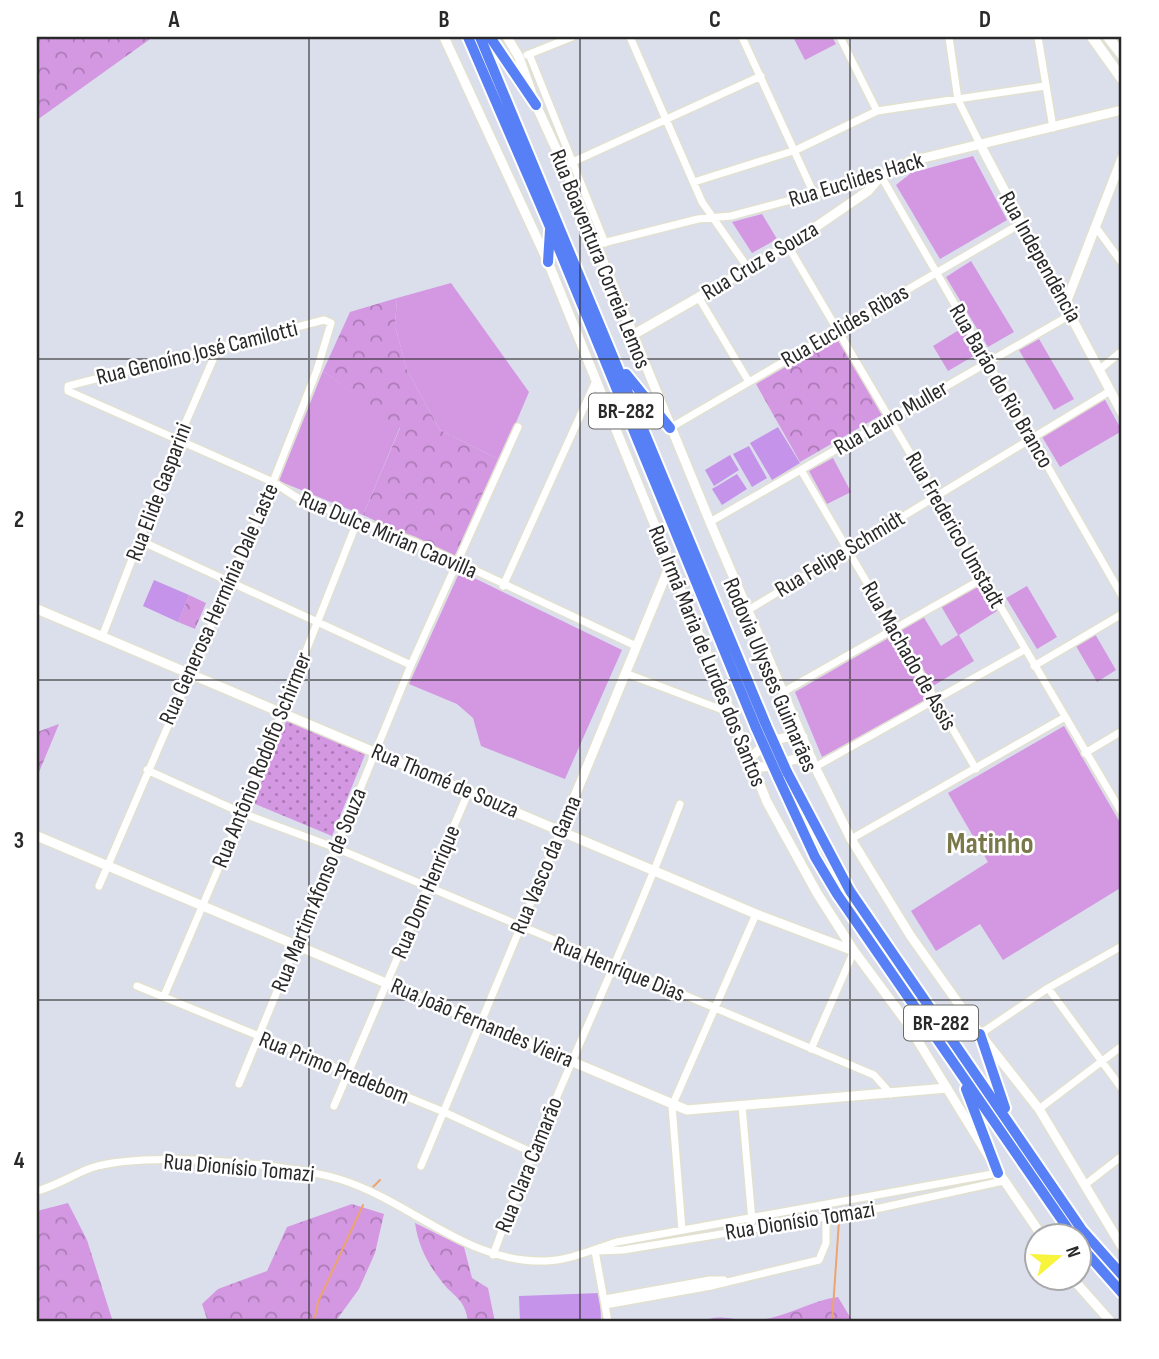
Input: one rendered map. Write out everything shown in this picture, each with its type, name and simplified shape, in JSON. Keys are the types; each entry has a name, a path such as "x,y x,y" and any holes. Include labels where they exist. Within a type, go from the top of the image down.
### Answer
{"highway":[{"name":"Rodovia Ulysses Guimarães","path":"468,37 783,775 815,857 837,894 1063,1222"},
{"name":"Rodovia Ulysses Guimarães","path":"480,37 618,364 761,726"},
{"path":"490,37 536,105"},
{"path":"548,262 550,227"},
{"path":"618,364 670,428"},
{"name":"Rodovia Ulysses Guimarães","path":"783,775 850,891 1082,1230 1122,1275"},
{"path":"980,1034 1009,1121"},
{"path":"955,1064 1001,1177"},
{"path":"1092,1258 1122,1293"}],"main road":[{"path":"1092,37 1122,79"},
{"path":"1108,37 1122,55"}],"street":[{"name":"Rua Irmã Maria de Lurdes dos Santos","path":"444,37 548,262 758,783 817,893 854,951 905,1020 1001,1177 1032,1222"},
{"name":"Rua Boaventura Correia Lemos","path":"507,37 519,57 536,105 568,164 600,244 631,336 710,523 750,609 804,741 851,839 910,935 980,1034 1039,1109 1122,1247"},
{"path":"519,57 572,37"},
{"path":"630,37 702,202 748,268"},
{"path":"742,37 814,194"},
{"path":"840,37 877,111"},
{"name":"Rua Independência","path":"949,37 958,100 1020,224 1072,314 1122,413"},
{"path":"1038,37 1053,128"},
{"path":"529,54 568,164 761,76"},
{"path":"695,182 796,150 877,111 1045,86"},
{"name":"Rua Euclides Hack","path":"600,244 713,216 731,216 881,176 911,161 1053,128 1120,108"},
{"path":"1066,303 1122,158"},
{"name":"Rua Cruz e Souza","path":"631,336 788,246 859,198 881,176"},
{"name":"Rua Barão do Rio Branco","path":"881,176 1122,596"},
{"name":"Rua Euclides Ribas","path":"670,428 1020,224"},
{"path":"1094,226 1122,262"},
{"name":"Rua Frederico Umstadt","path":"788,246 1122,813"},
{"path":"699,298 749,382"},
{"name":"Rua Lauro Muller","path":"710,523 1072,314"},
{"name":"Rua Genoíno José Camilotti","path":"67,388 329,321"},
{"name":"Rua Generosa Hermínia Dale Laste","path":"99,886 188,673 273,482 317,370 331,325 329,321"},
{"name":"Rua Elide Gasparini","path":"102,637 178,440 218,348"},
{"path":"1098,370 1122,351"},
{"path":"503,586 595,383"},
{"name":"Rua Dulce Mirian Caovilla","path":"67,388 273,482 299,499 357,522 389,531 636,646"},
{"name":"Rua Felipe Schmidt","path":"750,609 1110,391"},
{"name":"Rua Martim Afonso de Souza","path":"239,1084 411,665 459,564 518,427"},
{"name":"Rua Machado de Assis","path":"800,470 975,769"},
{"name":"Rua Antônio Rodolfo Schirmer","path":"164,996 242,813 357,522"},
{"path":"141,541 411,665"},
{"name":"Rua Vasco da Gama","path":"421,1166 670,565"},
{"path":"785,691 982,579"},
{"name":"Rua Thomé de Souza","path":"37,609 756,914 854,951"},
{"path":"1034,666 1122,614"},
{"path":"760,746 750,763 765,769 798,757 814,763 1024,650"},
{"path":"625,673 728,712"},
{"path":"851,839 1065,717"},
{"path":"785,736 795,718"},
{"path":"1085,752 1122,731"},
{"path":"741,742 760,746 785,736 804,741 798,757"},
{"path":"758,783 765,769"},
{"name":"Rua Henrique Dias","path":"147,770 242,813 336,848 614,968 715,1007 874,1075 891,1094"},
{"name":"Rua Dom Henrique","path":"334,1106 468,793"},
{"name":"Rua Clara Camarão","path":"493,1255 531,1152 614,968 680,804"},
{"name":"Rua João Fernandes Vieira","path":"37,836 572,1060 672,1106 687,1110 741,1107 947,1088"},
{"path":"682,1230 672,1106 756,914"},
{"path":"980,1034 1048,988 1122,946"},
{"path":"811,1049 854,951"},
{"name":"Rua Primo Predebom","path":"137,986 258,1038 444,1112 531,1152"},
{"path":"1048,988 1122,1089"},
{"path":"1039,1109 1122,1046"},
{"path":"741,1107 754,1228"},
{"path":"1086,1184 1122,1156"},
{"name":"Rua Dionísio Tomazi","path":"37,1191 56,1186 90,1168 128,1161 211,1161 296,1170 342,1180 399,1205 465,1243 493,1255 547,1261 595,1251 623,1250 914,1202 957,1193 1001,1177"},
{"name":"Rua Dionísio Tomazi","path":"595,1251 617,1242 682,1230 1001,1177"},
{"path":"954,1183 957,1193"},
{"path":"913,1190 914,1202"},
{"path":"880,1196 880,1208"},
{"path":"605,1302 819,1260 827,1243 824,1206"},
{"path":"797,1210 798,1220"},
{"path":"595,1251 608,1322"},
{"path":"1084,1292 1111,1322"}],"green space":[{"path":"37,37 153,37 37,120"},
{"path":"793,37 832,37 836,44 805,60"},
{"path":"973,156 1007,220 940,259 896,185 911,173"},
{"path":"762,214 777,239 752,253 732,222"},
{"path":"971,261 1014,332 988,347 946,277"},
{"path":"451,283 529,392 500,460 440,430 407,370 395,326 397,298"},
{"path":"397,298 395,326 407,370 440,430 500,460 457,559 363,515 400,428 323,371 350,312"},
{"path":"962,328 977,354 948,371 933,346"},
{"path":"839,336 883,414 800,462 756,384"},
{"path":"1039,339 1074,399 1054,410 1019,350"},
{"path":"323,371 400,427 363,515 279,481"},
{"path":"1104,398 1122,431 1060,467 1041,435"},
{"path":"833,458 851,492 827,504 809,471"},
{"path":"460,571 622,650 565,779 481,746 473,718 457,704 409,684"},
{"path":"980,582 997,611 959,635 974,661 933,686 899,630 923,616 941,646 958,635 941,606"},
{"path":"1027,586 1057,637 1037,649 1006,598"},
{"path":"189,595 206,603 195,629 178,622"},
{"path":"1095,634 1116,670 1097,682 1076,646"},
{"path":"892,636 927,699 822,757 795,692"},
{"path":"287,719 366,752 332,836 253,803"},
{"path":"59,724 37,777 37,732"},
{"path":"1064,726 1122,826 1122,887 1003,960 980,924 936,951 911,911 988,862 948,793"},
{"path":"68,1203 87,1240 113,1322 37,1322 37,1211"},
{"path":"352,1204 384,1214 375,1253 359,1289 335,1322 208,1322 202,1304 218,1289 267,1271 287,1227"},
{"path":"415,1223 464,1247 472,1278 488,1288 495,1322 468,1322 461,1302 426,1259"},
{"path":"838,1297 853,1322 702,1322 715,1318 748,1321 766,1319"}],"shaded area":[{"path":"778,427 800,463 772,480 750,443"},
{"path":"749,446 767,478 752,487 733,454"},
{"path":"730,455 739,470 714,486 705,470"},
{"path":"737,474 747,489 722,505 712,489"},
{"path":"154,580 189,595 178,622 143,606"},
{"path":"600,1293 601,1322 520,1322 519,1296"}],"waterway":[{"path":"372,1188 380,1180"},
{"path":"314,1322 318,1302 363,1205"},
{"path":"832,1322 839,1221"}],"district":[{"name":"Matinho","path":"990,844"}]}
